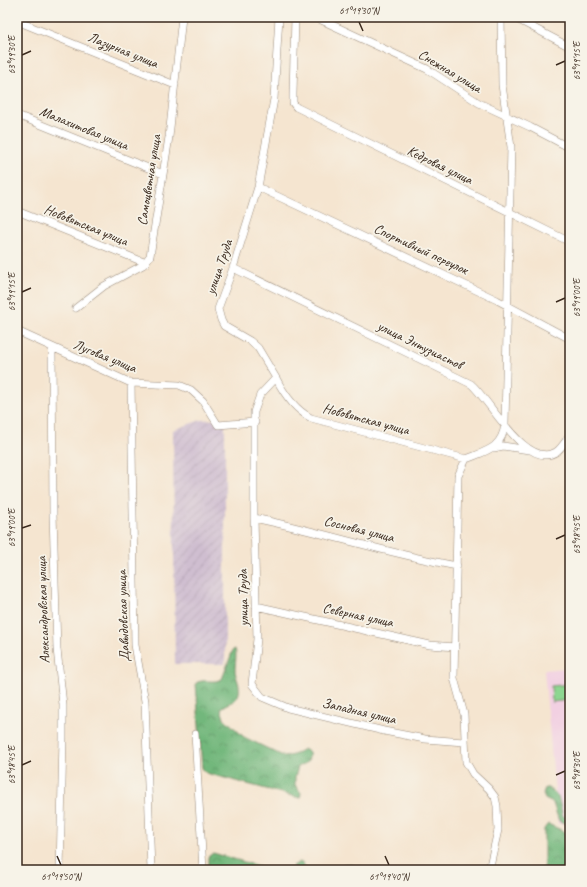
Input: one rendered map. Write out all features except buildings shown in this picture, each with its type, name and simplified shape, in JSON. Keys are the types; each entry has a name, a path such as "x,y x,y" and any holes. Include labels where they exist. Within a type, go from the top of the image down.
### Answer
{"street":[{"name":"Самоцветная улица","path":"146,263 153,244 175,85 182,17"},
{"name":"улица Труда","path":"254,689 252,678 257,639 254,518 255,406 257,400 276,378 258,348 250,341 230,331 221,320 218,308 233,268 258,187 274,99 279,17"},
{"name":"Кедровая улица","path":"295,17 293,103 300,110 570,242"},
{"name":"Снежная улица","path":"315,17 427,69 479,103 570,148"},
{"path":"491,449 500,442 503,436 505,424 510,214 511,147 505,115 500,57 501,17"},
{"path":"513,17 570,47"},
{"name":"Лазурная улица","path":"17,21 175,85"},
{"name":"Малахитовая улица","path":"17,115 163,174"},
{"name":"Спортивный переулок","path":"258,187 428,267 570,339"},
{"name":"Нововятская улица","path":"17,211 146,263"},
{"path":"76,308 104,286 146,263"},
{"name":"улица Энтузиастов","path":"233,268 471,384 483,395 519,442 533,451"},
{"name":"Луговая улица","path":"17,331 131,383 179,385 191,390 203,401 218,425 255,422"},
{"name":"Александровская улица","path":"52,348 53,522 57,649 63,705 64,738 60,870"},
{"name":"Нововятская улица","path":"276,378 288,398 304,414 311,418 466,459"},
{"name":"Давыдовская улица","path":"131,383 135,645 145,701 151,870"},
{"path":"489,870 498,830 497,806 495,797 468,767 464,758 464,714 454,678 457,566 456,486 458,476 466,459 503,446 546,454 556,452 570,435"},
{"name":"Сосновая улица","path":"254,518 289,525 428,561 457,566"},
{"name":"Северная улица","path":"256,606 430,645 455,647"},
{"name":"Западная улица","path":"254,689 262,697 288,708 384,731 425,739 464,742"},
{"path":"194,734 202,870"}],"shaded area":[{"path":"225,419 225,664 175,664 173,430 201,420"},
{"path":"570,663 570,823 558,824 544,670 566,668"}],"green space":[{"path":"235,649 235,671 239,686 239,693 235,700 225,705 221,709 224,718 244,737 285,757 293,755 304,749 309,752 308,760 298,767 295,777 295,785 301,793 300,798 206,773 202,768 196,683 222,679 233,650"},
{"path":"570,684 570,700 552,702 551,686"},
{"path":"545,788 548,788 558,796 563,816 570,819 570,825 559,821 553,803 545,799 543,794"},
{"path":"548,824 570,834 570,870 544,870 544,829"},
{"path":"213,853 272,870 208,870 208,857"},
{"path":"300,862 304,865 305,870 293,870 293,866"},
{"path":"345,864 374,870 340,870 340,868"}]}
